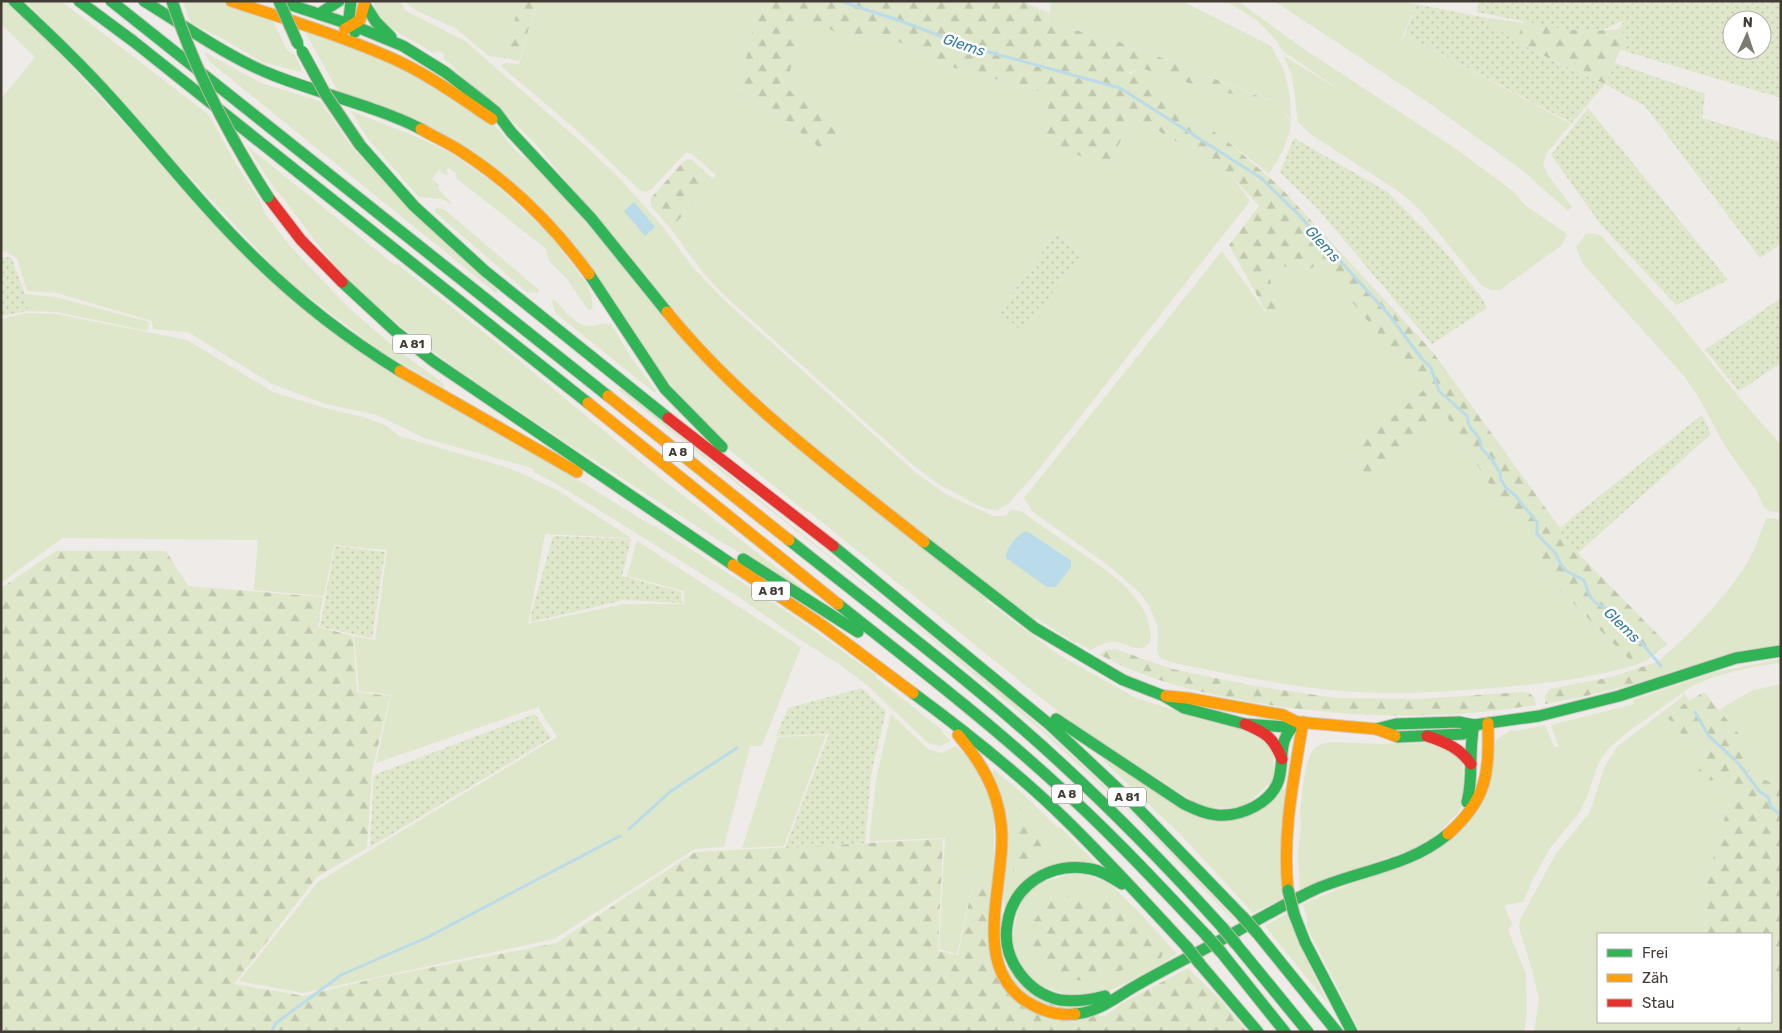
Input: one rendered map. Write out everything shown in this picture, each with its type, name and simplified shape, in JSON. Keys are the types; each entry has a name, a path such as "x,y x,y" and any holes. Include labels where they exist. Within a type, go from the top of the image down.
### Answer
{"main road":[{"path":"14,1 78,63 235,238 280,282 313,309 364,348 411,378 635,508 669,523"},
{"name":"A 8","path":"79,1 133,41 291,166 957,699 1055,782 1130,856 1221,952 1285,1032"},
{"name":"A 8","path":"111,1 1014,721 1098,798 1152,851 1222,927 1308,1032"},
{"path":"144,1 246,63 273,75 418,128 460,151 502,180 541,215 568,245 603,294 665,389 705,431 789,512"},
{"name":"A 81","path":"172,1 199,75 218,115 243,160 287,223 354,294 395,331 471,388 822,625 973,736 1027,784 1101,855 1186,946 1258,1032"},
{"path":"231,1 388,56 426,75 511,132"},
{"path":"280,1 352,25 403,46"},
{"name":"A 81","path":"280,1 300,48 326,95 360,145 414,206 485,271 789,512 1048,724 1132,802 1242,916 1337,1032"},
{"path":"319,14 339,1"},
{"path":"351,1 349,18 357,37 367,48"},
{"path":"324,32 334,34 356,24 362,16 365,3"},
{"path":"365,3 369,15 382,29 403,46 445,72 496,112 511,132 591,218 676,323 722,372 771,419 990,595 1035,628 1123,680 1164,696 1184,708 1244,724 1269,735 1278,747 1283,760"},
{"path":"630,496 662,508 794,590 957,699"},
{"path":"1376,729 1396,724 1459,722 1474,725 1519,719 1565,710 1619,696 1727,661 1781,651"},
{"path":"1004,687 1165,792 1193,808 1220,816 1234,815 1254,808 1274,789 1283,760 1285,736 1300,722"},
{"path":"1164,696 1195,699 1283,715 1300,722 1376,729 1398,736 1463,734 1474,725"},
{"path":"935,709 976,756 989,778 999,806 1002,832 1002,861 993,931 996,961 1008,984 1020,998 1048,1012 1066,1015 1084,1013 1100,1008 1136,985 1324,886 1422,853 1441,840 1474,808 1483,785 1488,723"},
{"path":"1244,724 1286,727 1300,722"},
{"path":"1300,722 1285,853 1288,890 1294,914 1305,942 1352,1032"},
{"path":"1456,825 1470,789 1470,743 1474,725"},
{"path":"1426,736 1456,747 1471,764"},
{"path":"1136,985 1088,1000 1064,1001 1048,997 1028,984 1016,969 1010,956 1006,932 1008,917 1019,894 1033,880 1050,870 1071,867 1091,869 1102,873 1140,896"}],"green space":[{"path":"1,1 6,1 51,44 259,270 572,476 655,526 789,613 876,675 875,677 942,730 951,741 940,746 928,743 867,685 839,664 791,634 739,597 557,484 534,472 532,468 424,438 377,415 326,404 272,384 188,332 153,329 152,321 57,293 27,291 17,258 5,251 1,252 1,99 35,57 1,24"},
{"path":"26,1 61,1 209,115 236,164 260,201 264,212 290,246 349,308 400,352 443,383 444,388 380,350 286,280"},
{"path":"183,1 218,1 273,21 287,50 295,55 302,70 300,72 263,62 218,36 191,24"},
{"path":"374,1 400,1 405,10 465,41 588,148 618,177 660,223 691,265 722,298 916,473 947,495 993,516 1005,516 1012,510 1021,511 1118,580 1130,591 1146,616 1151,638 1149,643 1144,647 1137,648 1109,642 1091,650 1077,642 1075,643 1036,618 1034,620 992,590 773,415 692,333 535,143 467,82 444,59 444,54 439,51 434,53 388,27 372,8 375,7","holes":["1027,531 1068,557 1050,588 1007,558"]},
{"path":"406,1 520,1 504,58 489,56 455,28 417,11"},
{"path":"520,1 537,1 519,61 504,58"},
{"path":"537,1 759,1 738,95 769,107 827,154 840,128 786,88 803,17 844,34 891,38 951,67 1052,94 1106,168 1134,116 1231,175 1250,201 1035,474 1008,504 997,510 987,509 937,483 913,465 725,296 704,274 671,229 716,175 691,153 685,153 652,189 646,192 640,190 573,127 503,68 502,65 505,63 519,64","holes":["1056,233 1082,254 1023,331 999,312"]},
{"path":"759,1 1021,1 1049,13 1048,23 1127,44 1276,103 1208,89 1140,68 1128,73 1226,140 1280,187 1432,351 1578,553 1667,644 1647,660 1635,665 1547,577 1537,544 1495,493 1444,412 1366,487 1356,448 1425,389 1321,265 1297,272 1282,265 1269,273 1277,313 1269,317 1229,245 1259,206 1231,175 1134,116 1106,168 1042,138 1051,94 951,67 891,38 840,34 803,17 786,88 840,128 827,154 769,107 738,95"},
{"path":"1051,1 1182,1 1271,46 1284,70 1290,98 1291,120 1281,109 1291,122 1286,143 1269,174 1226,140 1129,75 1140,68 1208,89 1272,101 1127,44 1048,23"},
{"path":"1225,1 1238,1 1298,45 1456,149 1513,191 1525,205 1567,234 1562,245 1500,290 1492,290 1482,286 1420,210 1401,193 1312,135 1298,122 1291,73 1284,56 1341,91 1283,51 1276,40 1257,20"},
{"path":"1274,1 1404,1 1416,4 1401,41 1405,35 1571,124 1546,154 1543,165 1550,178 1572,207 1568,211 1522,170 1426,101"},
{"path":"1479,1 1781,1 1781,98 1621,50 1625,40 1621,25 1625,20 1600,31 1568,30 1477,12"},
{"path":"1416,4 1481,17 1485,22 1538,54 1605,84 1572,123 1405,35"},
{"path":"1481,17 1525,23 1516,43 1485,22"},
{"path":"1524,21 1559,28 1583,30 1619,29 1621,25 1625,40 1605,84 1516,43"},
{"path":"304,30 407,68 486,118 500,131 520,155 532,162 557,188 682,337 987,599 986,601 1059,655 1136,698 1180,712 1245,728 1273,747 1274,779 1243,808 1203,807 1091,736 1056,710 733,453 700,422 515,185 339,93"},
{"path":"204,52 261,83 320,101 353,149 498,291 496,293 210,62"},
{"path":"1615,63 1705,94 1702,118 1781,142 1781,244 1760,258 1645,106 1605,84"},
{"path":"1588,108 1728,280 1676,305 1602,226 1551,155"},
{"path":"351,111 449,152 494,183 550,235 588,285 592,309 588,310 567,279 549,261 546,249 455,177 457,174 449,168 446,171 448,173 447,176 439,170 432,179 439,185 438,188 453,205 442,199 419,197 368,139"},
{"path":"1294,138 1389,193 1442,248 1482,298 1487,308 1432,344 1317,208 1280,172"},
{"path":"246,145 395,265 397,264 516,358 662,479 812,595 718,540 600,464 553,431 595,462 500,399 408,332 351,282 333,262 276,191"},
{"path":"688,159 692,160 713,179 671,229 651,206 651,198 683,162"},
{"path":"437,208 444,209 539,290 537,293 527,292 435,212"},
{"path":"1056,233 1082,254 1023,332 999,312"},
{"path":"1593,233 1601,236 1674,316 1737,395 1781,445 1781,513 1769,511 1764,507 1756,490 1725,446 1699,398 1684,376 1583,264 1576,247 1586,234"},
{"path":"1222,251 1269,317 1277,313 1269,273 1282,265 1297,272 1321,265 1426,389 1356,448 1366,486 1444,412 1495,493 1537,544 1547,577 1635,665 1597,675 1538,684 1442,692 1386,693 1311,688 1174,663 1160,658 1157,651 1157,624 1149,606 1140,593 1108,565 1033,512 1024,498"},
{"path":"11,257 25,294 28,311 1,316 1,258"},
{"path":"25,294 55,297 150,322 147,331 57,312 28,311"},
{"path":"1781,298 1781,363 1739,391 1705,350"},
{"path":"554,300 578,323 591,326 611,324 632,359 656,391 655,393 558,315 555,312 552,301"},
{"path":"28,313 56,314 187,340 273,392 321,407 363,417 387,426 399,436 509,468 557,490 631,538 545,534 528,624 625,604 684,604 684,591 627,576 637,541 801,647 762,746 750,746 724,847 695,849 554,939 303,993 239,981 318,882 557,737 538,707 376,763 391,695 359,691 354,636 375,640 387,550 334,545 324,596 254,590 258,540 62,538 1,583 1,319"},
{"path":"620,388 1012,702 1126,807 1234,919 1137,819 1042,731 906,618 619,390"},
{"path":"1702,415 1711,434 1578,553 1558,529"},
{"path":"1766,518 1781,519 1781,645 1742,650 1667,673 1657,662 1704,618 1735,581 1751,557"},
{"path":"553,536 631,539 622,576 681,592 682,603 624,600 531,622 531,615"},
{"path":"335,546 385,552 372,638 320,627"},
{"path":"56,551 166,551 188,586 323,597 318,627 353,636 357,692 390,696 372,770 367,848 317,877 234,984 304,996 377,978 556,943 695,852 943,839 938,951 958,955 975,873 995,880 993,963 1100,1016 1105,1016 1121,1004 1188,968 1222,1002 1247,1032 1,1032 1,588"},
{"path":"1115,649 1172,669 1254,686 1336,698 1421,699 1521,692 1529,693 1534,697 1536,705 1462,714 1425,715 1351,714 1314,711 1241,700 1168,683 1134,671 1100,655 1106,650"},
{"path":"1781,659 1781,663 1735,671 1692,686 1625,734 1607,750 1598,764 1587,797 1579,813 1550,848 1523,902 1504,905 1512,924 1508,930 1526,974 1527,1012 1524,1032 1360,1032 1311,935 1306,923 1308,921 1303,904 1447,844 1497,739 1512,730 1545,725 1554,747 1559,747 1551,725 1634,704 1633,700 1716,672"},
{"path":"1657,662 1667,673 1625,687 1545,704 1545,695 1550,689 1611,677"},
{"path":"1781,684 1781,791 1774,784 1750,773 1743,739 1719,710 1751,691"},
{"path":"862,688 886,711 871,775 865,843 785,848 829,734 776,736 788,708"},
{"path":"1704,692 1743,739 1750,773 1774,784 1781,791 1781,981 1772,992 1772,933 1707,933 1705,887 1731,796 1724,779 1695,782 1692,775 1706,765 1703,740 1683,736 1668,718 1684,704"},
{"path":"1684,693 1689,700 1668,718 1683,736 1703,740 1706,766 1692,775 1724,779 1731,796 1705,887 1707,933 1597,933 1597,1023 1718,1023 1721,1032 1534,1032 1539,1000 1520,931 1521,918 1557,852 1590,812 1605,766 1617,747 1682,697"},
{"path":"535,714 551,738 370,847 374,775"},
{"path":"891,714 929,750 942,753 956,746 972,761 994,809 994,880 975,873 957,954 939,949 945,838 869,841 877,775"},
{"path":"826,735 784,846 742,848 778,737"},
{"path":"1325,743 1381,744 1435,743 1463,761 1464,801 1459,812 1426,844 1300,889 1298,857 1305,771 1314,749"},
{"path":"1101,758 1211,819 1288,787 1282,899 1253,913 1180,834"},
{"path":"993,769 1021,792 1058,828 1060,827 1098,866 1088,863 1013,894 1010,977"},
{"path":"1019,806 1048,857 1012,880"},
{"path":"1078,872 1110,884 1138,911 1177,954 1130,981 1104,993 1092,996 1071,995 1033,983 1011,945 1020,901 1036,884"},
{"path":"1071,895 1103,900 1139,923 1165,949 1161,958 1087,981 1056,978 1039,961 1030,945 1033,922 1047,903"},
{"path":"1286,914 1328,1004 1265,926"},
{"path":"1781,981 1781,1032 1753,1032 1754,1023 1772,1023 1772,992"},
{"path":"1718,1023 1754,1023 1753,1032 1721,1032"}],"water":[{"path":"634,202 655,227 645,236 624,211"},
{"path":"1027,531 1071,560 1071,567 1056,587 1047,587 1006,558 1006,554 1013,542 1023,532"}],"waterway":[{"name":"Glems","path":"840,1 967,46 1120,88 1261,178 1298,214 1390,316 1431,368 1439,391 1467,416 1470,426 1481,443 1481,448 1491,458 1506,488 1516,496 1537,522 1537,534 1556,554 1566,571 1584,580 1590,597 1596,603 1613,612 1628,634 1639,640 1661,666"},
{"name":"Glems","path":"1695,712 1708,735 1739,764 1759,791 1768,797 1771,807 1781,815"},
{"path":"629,829 671,791 737,748"},
{"path":"271,1032 276,1023 341,975 428,937 620,836"}],"traffic: fast":[{"path":"14,1 65,49 101,87 201,201 257,260 290,291 325,319 400,371"},
{"path":"79,1 133,41 588,403"},
{"path":"111,1 608,396"},
{"path":"144,1 207,41 257,68 291,82 367,107 421,129"},
{"path":"172,1 191,52 214,102 239,150 268,197"},
{"path":"279,1 352,25 403,46 445,72 485,103 496,112 511,132 591,218 667,312"},
{"path":"279,1 298,44"},
{"path":"319,14 339,1"},
{"path":"351,1 349,18 355,32"},
{"path":"365,5 376,22 391,37"},
{"path":"302,51 326,95 360,145"},
{"path":"360,145 414,206 485,271 668,418"},
{"path":"589,274 665,389 722,447"},
{"path":"342,282 395,331 433,361 733,565"},
{"path":"789,540 988,699 1070,771 1173,874 1222,927"},
{"path":"924,542 1035,628 1123,680 1164,696 1184,708 1245,724 1286,727 1297,722"},
{"path":"833,546 1049,724 1132,802 1242,916"},
{"path":"743,559 858,632"},
{"path":"838,604 975,713 1054,782 1151,876 1206,935"},
{"path":"1376,729 1396,724 1459,722 1474,725 1539,716 1619,696 1736,658 1781,651"},
{"path":"913,693 1029,785 1096,850 1186,946"},
{"path":"1056,719 1184,804 1217,815 1236,814 1245,811 1270,795 1279,779 1282,749 1286,736 1297,722"},
{"path":"1395,736 1463,734 1474,725"},
{"path":"1467,802 1474,725"},
{"path":"1075,1014 1084,1013 1108,1003 1151,977 1316,889 1418,853 1448,834"},
{"path":"1105,996 1094,999 1066,1001 1048,996 1037,990 1019,973 1013,962 1006,938 1007,926 1010,911 1025,887 1049,872 1076,867 1091,869 1103,873 1122,884"},
{"path":"1288,890 1294,914"},
{"path":"1294,914 1305,942 1352,1032"},
{"path":"1242,916 1257,933"},
{"path":"1222,927 1236,944"},
{"path":"1257,933 1337,1032"},
{"path":"1206,935 1221,952"},
{"path":"1236,944 1308,1032"},
{"path":"1186,946 1200,964"},
{"path":"1221,952 1285,1032"},
{"path":"1200,964 1258,1032"}],"traffic: slow":[{"path":"231,1 329,33 401,62 454,93 492,119"},
{"path":"345,29 360,20 365,1"},
{"path":"421,129 480,164 515,192 547,223 589,274"},
{"path":"667,312 695,345 757,406 823,462 924,542"},
{"path":"400,371 577,472"},
{"path":"608,396 789,540"},
{"path":"588,403 838,604"},
{"path":"733,565 822,625 913,693"},
{"path":"1166,696 1283,715 1297,722 1376,729 1395,736"},
{"path":"1288,890 1288,827 1303,722"},
{"path":"1448,834 1471,809 1483,784 1488,757 1488,723"},
{"path":"958,735 980,765 996,798 999,810 1002,845 994,918 994,941 998,964 1008,983 1024,1000 1048,1011 1075,1014"}],"traffic: jam":[{"path":"268,197 301,240 342,282"},
{"path":"668,418 833,546"},
{"path":"1245,724 1268,737 1282,759"},
{"path":"1427,736 1452,746 1467,758 1471,764"}]}
